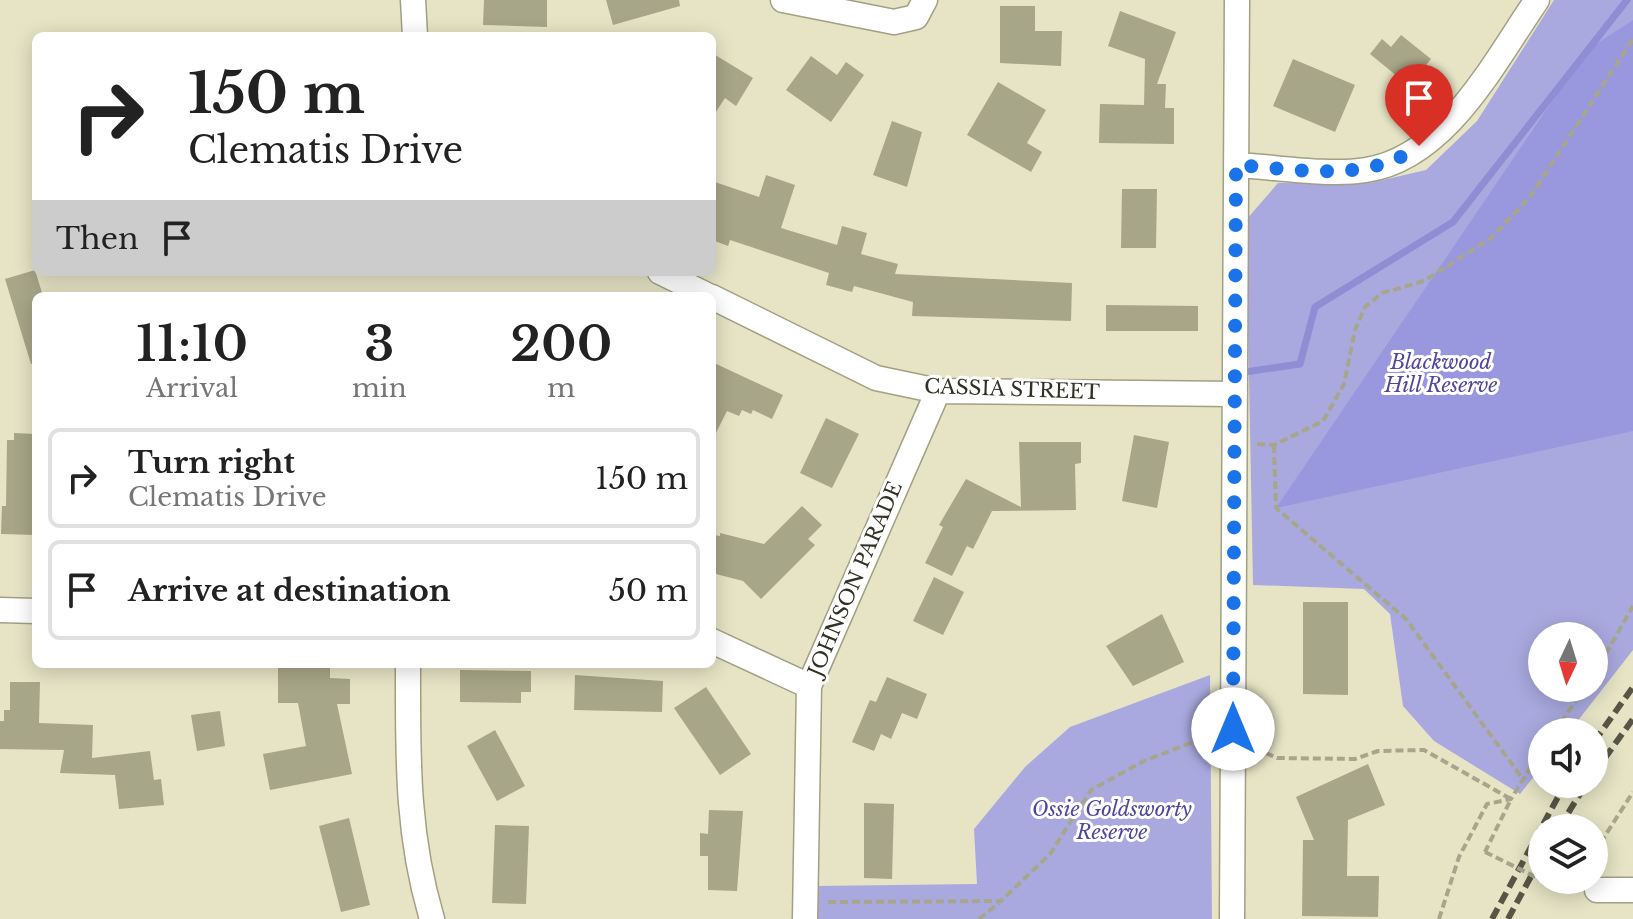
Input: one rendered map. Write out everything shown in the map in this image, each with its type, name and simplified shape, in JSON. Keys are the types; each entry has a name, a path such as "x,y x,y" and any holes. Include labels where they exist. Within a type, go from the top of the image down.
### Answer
{"street":[{"path":"413,0 415,32"},
{"path":"783,0 894,22 916,17 925,0"},
{"path":"1232,919 1237,0"},
{"path":"1236,165 1365,170 1399,161 1439,132 1473,93 1537,0"},
{"name":"CASSIA STREET","path":"668,276 701,292"},
{"name":"CASSIA STREET","path":"716,299 876,378 938,391 1235,394"},
{"name":"JOHNSON PARADE","path":"805,911 809,686 938,391"},
{"path":"0,610 32,611"},
{"path":"716,643 809,686"},
{"path":"408,668 408,781 417,867 432,919"},
{"path":"1608,890 1633,890"}],"path":[{"path":"1235,442 1274,445 1323,421 1344,384 1355,330 1365,307 1382,293 1424,281 1491,238 1530,197 1633,39"},
{"path":"1274,445 1276,508 1406,619 1522,778"},
{"path":"1608,650 1633,606"},
{"path":"979,919 1050,854 1091,790 1175,747 1233,729"},
{"path":"1254,748 1277,758 1355,759 1378,751 1424,750 1511,799"},
{"path":"1528,769 1485,852 1528,873"},
{"path":"1608,831 1633,792"},
{"path":"1439,919 1459,857 1487,804 1511,799"},
{"path":"805,911 1001,901"}],"green space":[{"name":"Blackwood Hill Reserve","path":"1554,0 1633,0 1633,650 1608,682 1608,622 1528,622 1528,702 1592,702 1580,718 1528,718 1528,784 1520,794 1434,741 1403,706 1390,614 1364,589 1253,585 1246,220 1278,183 1370,183 1426,170 1477,121"},
{"path":"1633,20 1633,431 1276,508 1587,50"},
{"name":"Ossie Goldsworty Reserve","path":"1210,675 1212,919 814,919 815,886 977,884 974,829 1025,767 1070,727"}],"building":[{"path":"484,0 547,0 547,27 483,25"},
{"path":"606,0 679,0 680,6 613,25"},
{"path":"1000,6 1035,6 1035,31 1062,31 1061,66 1000,63"},
{"path":"1120,11 1176,32 1157,84 1166,84 1165,108 1174,108 1174,144 1099,143 1100,104 1144,105 1145,59 1108,46"},
{"path":"1401,35 1431,59 1409,86 1370,54 1382,39 1391,47"},
{"path":"716,55 753,78 736,106 725,98 716,112"},
{"path":"811,56 837,75 846,62 864,75 831,122 786,90"},
{"path":"1293,59 1355,85 1335,132 1273,106"},
{"path":"998,82 1046,110 1027,143 1042,152 1031,172 967,135"},
{"path":"892,121 922,132 907,187 873,175"},
{"path":"766,175 795,185 781,228 837,245 842,226 867,233 861,254 898,264 895,274 1072,283 1071,321 912,316 913,302 854,286 852,292 826,285 829,273 730,240 728,246 716,242 716,182 759,197"},
{"path":"1122,189 1157,189 1156,248 1121,248"},
{"path":"32,271 32,276 37,276 42,292 32,292 32,364 31,364 5,279"},
{"path":"1106,305 1198,306 1198,331 1106,331"},
{"path":"716,364 783,395 772,419 753,410 751,414 742,410 739,416 727,411 716,433"},
{"path":"826,418 859,434 832,488 800,473"},
{"path":"14,433 32,434 32,535 1,534 2,506 6,506 7,440 14,440"},
{"path":"1134,435 1169,442 1157,508 1122,501"},
{"path":"1019,442 1081,442 1081,463 1075,464 1076,510 992,511 973,549 967,546 952,576 925,563 943,527 939,525 966,479 1021,507"},
{"path":"802,506 822,525 808,539 815,545 761,599 743,581 716,574 716,536 720,536 720,533 764,544"},
{"path":"934,577 964,592 943,635 913,621"},
{"path":"1303,602 1348,602 1348,695 1303,694"},
{"path":"1162,614 1184,662 1133,686 1106,646"},
{"path":"278,668 330,668 330,678 350,679 350,704 337,704 352,774 270,790 263,754 306,746 298,703 278,703"},
{"path":"460,670 531,671 531,692 521,692 521,703 460,702"},
{"path":"575,675 663,681 662,712 574,710"},
{"path":"887,677 927,694 917,719 902,713 891,739 881,734 874,751 852,742 870,700 876,702"},
{"path":"10,682 40,682 39,723 93,725 92,758 150,751 154,780 161,779 164,805 119,809 115,775 60,773 64,750 0,749 0,721 4,721 4,710 10,710"},
{"path":"706,687 751,754 720,775 674,708"},
{"path":"220,711 225,746 197,751 191,715"},
{"path":"495,730 525,786 497,801 467,746"},
{"path":"1368,764 1385,805 1348,820 1347,876 1379,876 1378,917 1302,916 1303,840 1314,840 1296,797"},
{"path":"864,803 894,804 892,879 864,878"},
{"path":"709,810 743,811 737,891 708,890 708,856 700,856 700,833 708,834"},
{"path":"349,818 370,905 341,912 319,826"},
{"path":"495,825 529,826 526,904 492,903"}],"waterway":[{"path":"1238,373 1300,364 1315,307 1453,222 1627,0"}],"railway":[{"path":"1608,722 1633,687"},
{"path":"1608,754 1633,719"},
{"path":"1492,919 1557,798"},
{"path":"1568,814 1577,798"},
{"path":"1508,919 1528,882"}],"route":[{"path":"1233,729 1236,165 1365,170 1399,161 1419,146"}]}
